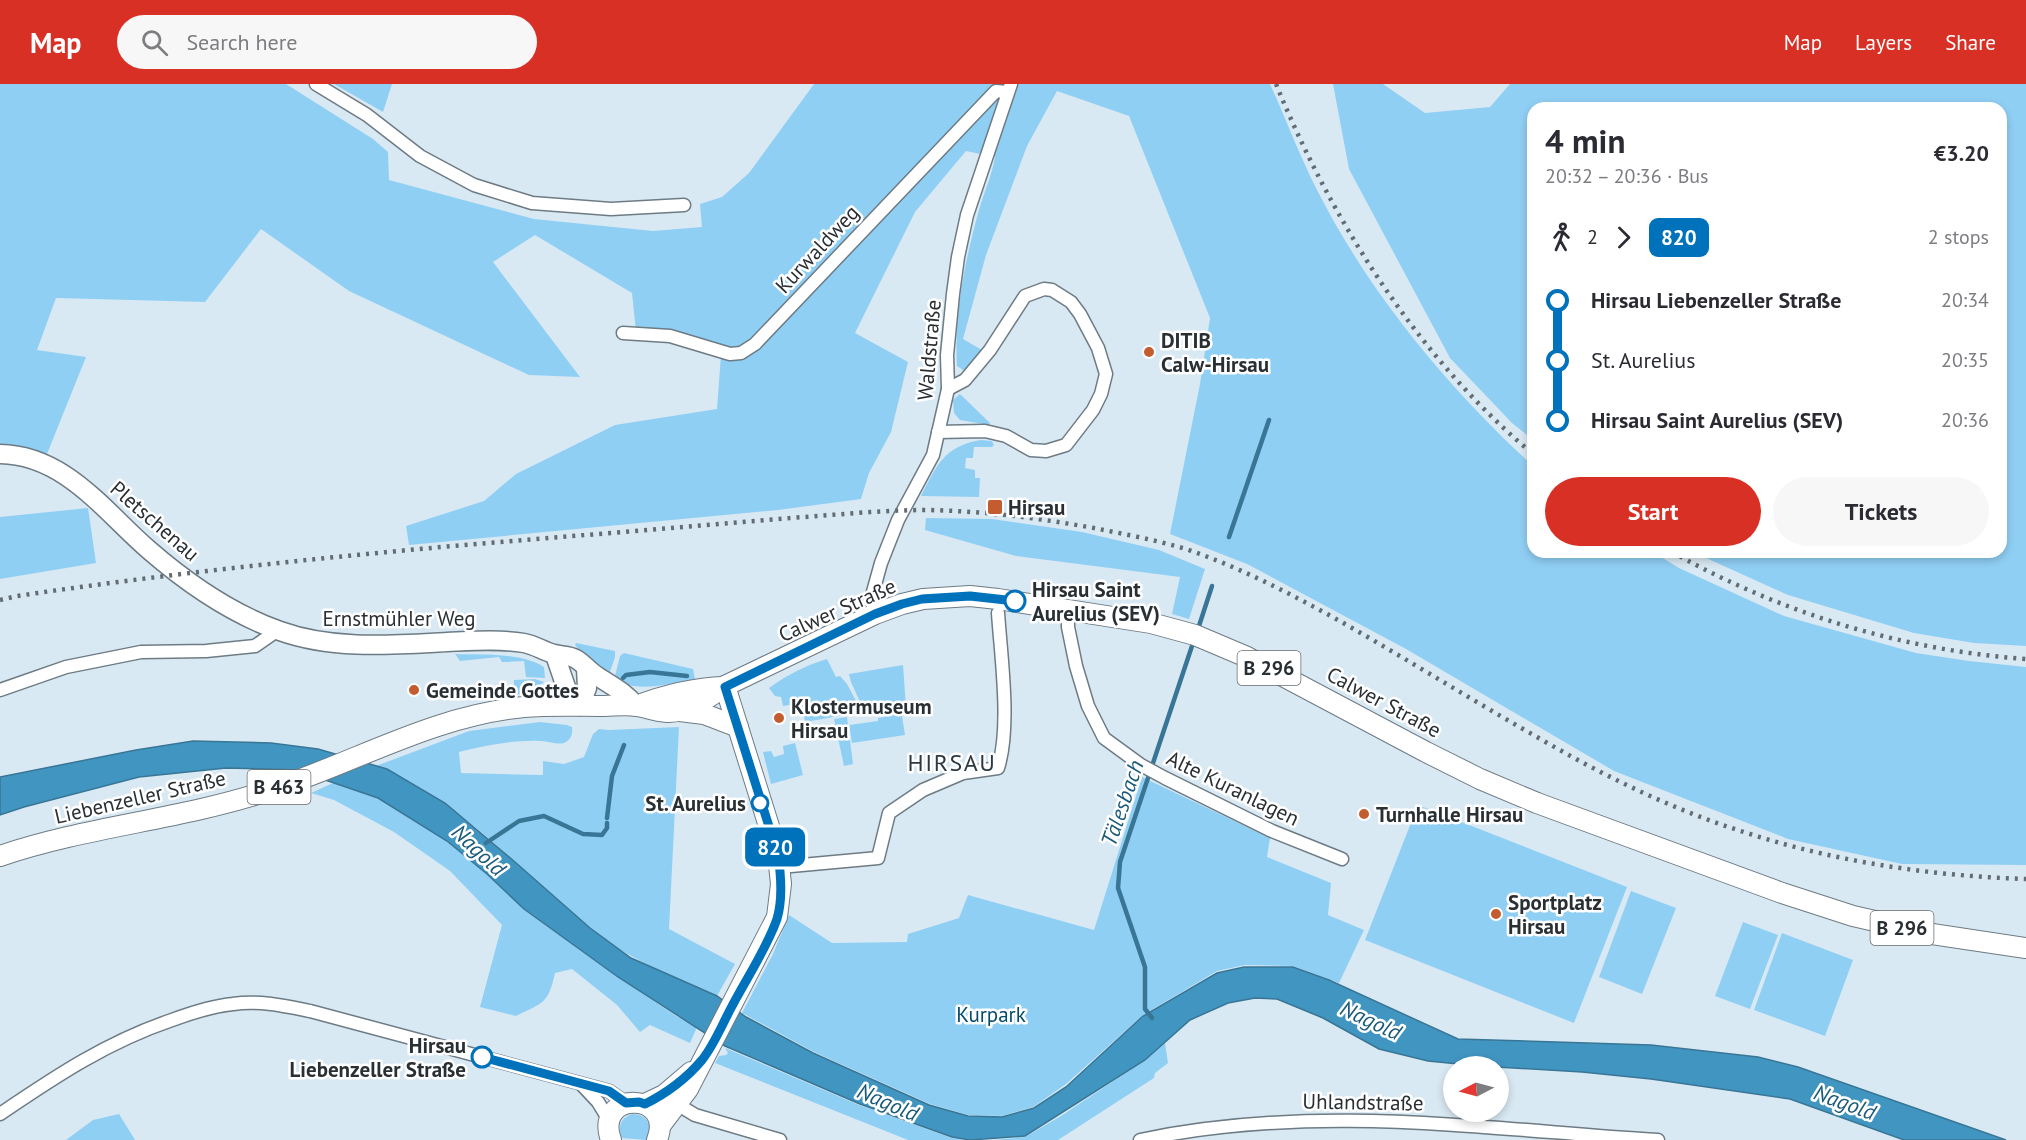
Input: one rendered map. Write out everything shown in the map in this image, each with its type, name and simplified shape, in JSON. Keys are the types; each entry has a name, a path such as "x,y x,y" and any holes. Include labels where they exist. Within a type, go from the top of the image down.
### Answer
{"main road":[{"name":"Pletschenau","path":"0,454 27,457 54,467 73,480 172,569 196,587 241,614 278,630"},
{"name":"Calwer Straße","path":"725,687 875,614 922,599 970,596 1068,609 1177,628 1247,657 1480,779 1548,807 1782,893 1853,916 1932,934 2026,948"},
{"name":"Ernstmühler Weg","path":"278,630 313,641 368,645 504,641 541,648 576,659 618,688 636,706"},
{"path":"555,654 569,696 580,706 587,688 586,668"},
{"name":"Liebenzeller Straße","path":"636,706 656,698 701,688 725,687"},
{"name":"Liebenzeller Straße","path":"0,856 86,833 261,794 447,722 475,714 526,707 580,706 636,706 659,712 680,711 704,701 725,687"},
{"path":"659,1133 670,1100 680,1083 703,1059 777,917 781,884 780,867 725,687"},
{"path":"680,711 704,714 738,727"},
{"path":"609,1134 616,1110 635,1104 670,1100"},
{"path":"635,1104 655,1113 659,1133"}],"street":[{"path":"316,84 366,115 420,156 474,185 532,203 611,208 684,205"},
{"name":"Kurwaldweg","path":"623,333 670,336 724,353 741,353 755,344 996,91 1009,88"},
{"name":"Waldstraße","path":"875,614 871,599 880,563 898,520 933,455 948,389 947,355 958,257 967,215 1009,88"},
{"path":"938,432 985,431 1006,436 1031,450 1046,451 1066,445 1093,410 1101,394 1106,374 1098,348 1080,314 1071,302 1052,290 1044,289 1025,296 990,350 965,380 948,389"},
{"name":"Alte Kuranlagen","path":"1068,609 1068,627 1076,666 1088,706 1104,738 1141,765 1160,775 1272,831 1342,859"},
{"path":"780,867 878,858 890,813 923,790 963,773 998,768 1004,751 998,613"},
{"path":"0,690 66,667 141,652 206,651 255,646 278,630"},
{"path":"0,1114 65,1070 110,1044 144,1029 192,1013 234,1004 274,1004 310,1011 609,1091 635,1104"},
{"path":"581,1084 598,1102 609,1134"},
{"path":"670,1100 695,1115 780,1140"},
{"name":"Uhlandstraße","path":"1140,1140 1273,1121 1357,1119 1459,1124 1659,1140"}],"green space":[{"path":"0,84 286,84 373,139 388,152 389,180 534,219 653,231 702,227 700,204 722,197 749,173 814,84 1270,84 1316,188 1360,265 1412,337 1441,371 1470,404 1527,460 1527,558 1663,558 1679,568 1784,616 1916,653 2026,667 2026,865 1902,864 1788,839 1614,771 1406,649 1247,564 1170,534 1200,384 1210,318 1129,116 1057,91 1027,146 986,255 963,339 982,350 968,368 963,370 957,366 959,307 974,229 995,157 966,151 915,212 855,333 908,362 891,432 869,473 861,499 778,510 409,545 406,526 484,501 516,474 615,425 717,409 721,355 667,338 637,341 632,293 535,235 493,262 580,377 529,375 349,291 261,229 205,302 56,298 37,350 86,357 47,454 0,447"},
{"path":"334,84 392,84 383,112"},
{"path":"1333,84 1383,84 1425,113 1490,107 1510,84 2026,84 2026,646 1974,643 1914,633 1788,595 1706,558 2007,558 2007,102 1527,102 1527,435 1512,423 1450,358 1349,169"},
{"path":"960,394 990,423 989,425 960,420 954,413 953,400"},
{"path":"981,440 992,441 994,445 974,447 973,458 966,458 965,468 975,470 975,478 980,478 979,497 921,496 937,466 950,452 968,443"},
{"path":"88,508 96,563 0,579 0,517"},
{"path":"926,518 992,519 1082,532 1159,550 1205,569 1189,619 1172,614 1180,577 1016,556 925,530"},
{"path":"576,643 615,651 609,675 598,671 575,645"},
{"path":"624,653 693,669 695,679 644,687 624,684 614,680 620,656"},
{"path":"455,654 501,655 524,659 544,667 545,678 526,677 524,661 502,662 499,657 460,661"},
{"path":"827,659 836,677 840,676 847,684 862,712 805,722 802,703 783,706 781,697 775,696 769,688 797,671"},
{"path":"903,665 906,707 865,713 849,674"},
{"path":"535,679 544,682 532,692 483,699 469,698 470,695 478,695 477,682 482,682 483,694 514,691 514,680"},
{"path":"900,714 905,735 852,743 849,725 878,721 878,718"},
{"path":"847,717 853,764 844,766 834,719"},
{"path":"540,722 572,727 571,737 561,743 520,741 459,752 461,773 543,775 543,761 564,764 584,757 593,734 599,729 679,727 669,929 735,964 717,996 650,966 604,938 463,817 417,786 376,766 469,731"},
{"path":"795,743 803,775 771,784 763,752 771,751 774,757 784,754 783,746"},
{"name":"Kurpark","path":"1142,777 1270,838 1267,857 1331,883 1328,915 1364,930 1339,983 1293,966 1245,965 1217,971 1143,1015 1066,1084 1033,1107 1002,1116 968,1115 930,1104 814,1052 742,1013 773,954 789,915 832,943 907,942 908,934 959,918 968,895 1094,930"},
{"path":"333,783 378,798 447,841 524,909 618,977 676,1016 697,1027 690,1043 650,1025 640,1032 617,1005 572,969 555,973 547,997 533,1008 516,1016 480,1007 502,925 450,871 394,832 334,800 311,793"},
{"name":"Sportplatz Hirsau","path":"1418,805 1627,887 1574,1023 1365,940"},
{"path":"1631,891 1676,908 1642,994 1599,977"},
{"path":"1743,922 1778,935 1750,1009 1715,996"},
{"path":"1782,933 1853,960 1825,1036 1754,1010"},
{"path":"1165,1043 1168,1063 1155,1073 1154,1078 1058,1140 993,1140 1025,1137 1142,1062"},
{"path":"725,1048 859,1105 952,1138 964,1140 908,1140 715,1063 719,1056 728,1053"},
{"path":"119,1114 135,1140 66,1140 93,1120"},
{"path":"632,1114 642,1116 648,1122 649,1130 646,1140 622,1138 621,1124"}],"water":[{"name":"Nagold","path":"193,741 271,743 318,749 387,769 445,803 590,928 631,958 717,996 746,1017 813,1053 929,1105 968,1116 1002,1117 1034,1108 1066,1087 1143,1016 1217,973 1244,967 1293,967 1329,980 1458,1039 1651,1045 1758,1057 1798,1067 2006,1140 1904,1140 1790,1099 1651,1079 1509,1068 1509,1056 1443,1056 1443,1062 1428,1061 1379,1049 1323,1018 1277,999 1255,998 1228,1003 1190,1020 1145,1060 1025,1136 970,1140 952,1137 860,1104 725,1046 618,977 524,909 447,841 378,798 296,770 226,768 139,777 0,815 0,777"}],"waterway":[{"name":"Tälesbach","path":"1229,537 1269,420"},
{"name":"Tälesbach","path":"1198,629 1212,586"},
{"name":"Tälesbach","path":"1152,1018 1145,1009 1145,967 1118,888 1120,862 1194,640"},
{"path":"623,678 626,675 650,672 687,676"},
{"path":"607,818 612,776 624,745"},
{"name":"Nagold","path":"486,843 519,821 544,816 583,834 602,835 607,828 607,823"}],"railway":[{"path":"1276,84 1298,135 1324,186 1382,284 1452,375 1491,416 1527,449"},
{"path":"0,600 165,576 314,559 790,518 927,510 1031,518 1094,528 1163,543 1206,556 1244,572 1338,620 1588,765 1639,791 1719,824 1781,843 1850,860 1955,875 2026,879"},
{"path":"1683,558 1756,593 1843,625 1933,647 2026,659"}],"bus line":[{"name":"820","path":"482,1057 609,1091 626,1103 645,1104 664,1095 680,1083 703,1059 765,944 777,917 780,902 778,855 725,687 875,614 902,604 922,599 970,596 1015,601"}],"place":[{"name":"DITIB Calw-Hirsau","path":"1149,352"},
{"name":"Hirsau","path":"995,507"},
{"name":"Hirsau Saint Aurelius (SEV)","path":"1015,601"},
{"name":"Gemeinde Gottes","path":"414,690"},
{"name":"Klostermuseum Hirsau","path":"779,718"},
{"name":"St. Aurelius","path":"760,803"},
{"name":"Turnhalle Hirsau","path":"1364,814"},
{"name":"Sportplatz Hirsau","path":"1496,914"},
{"name":"Hirsau Liebenzeller Straße","path":"482,1057"}],"district":[{"name":"HIRSAU","path":"952,762"}]}
